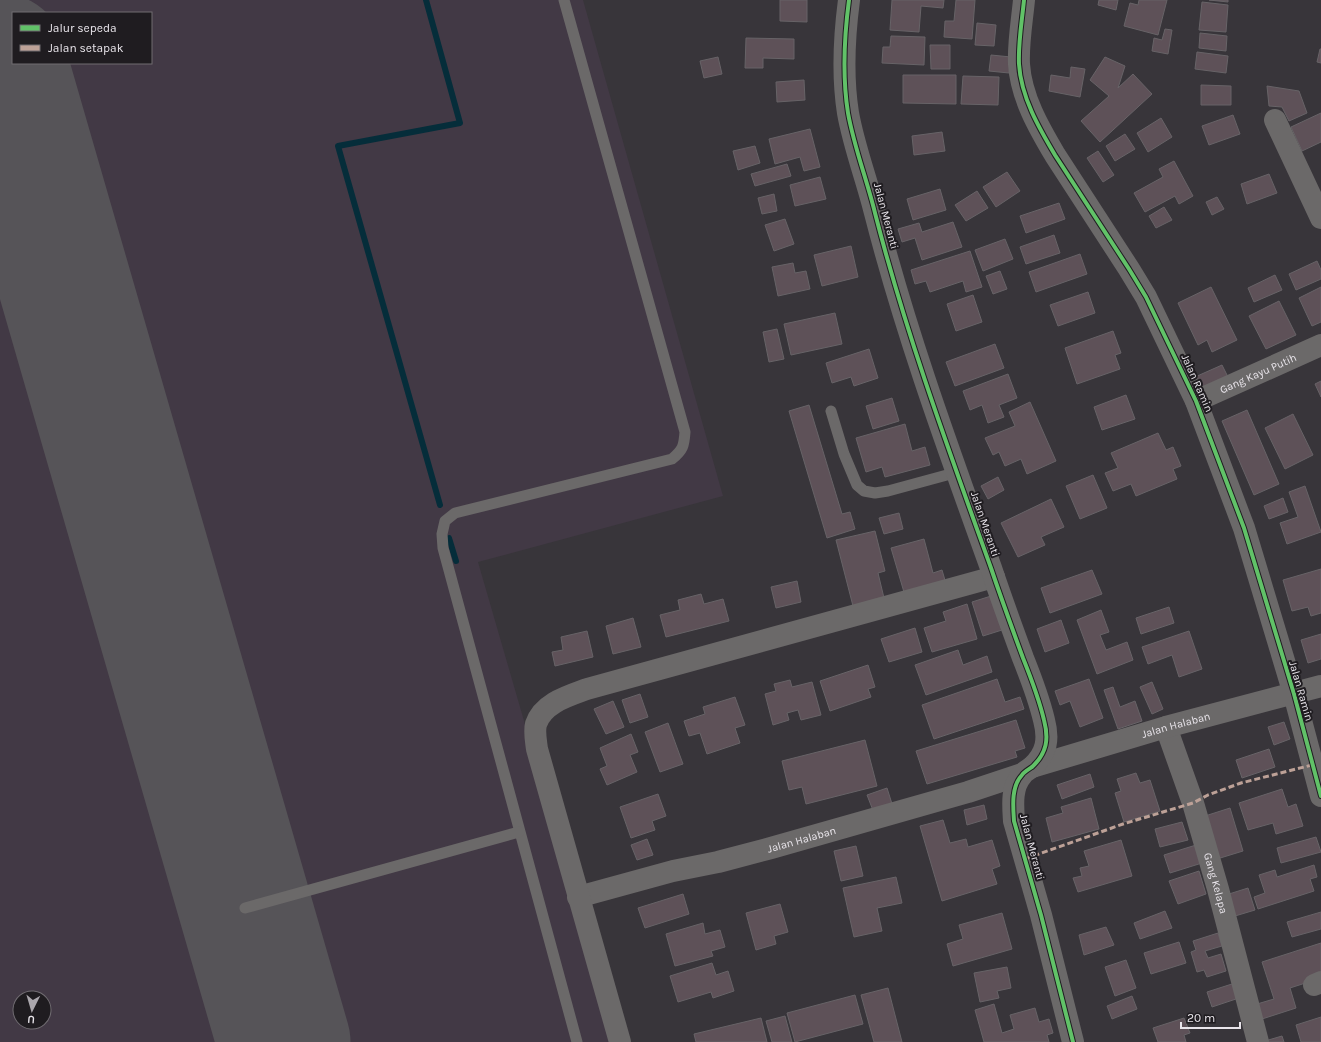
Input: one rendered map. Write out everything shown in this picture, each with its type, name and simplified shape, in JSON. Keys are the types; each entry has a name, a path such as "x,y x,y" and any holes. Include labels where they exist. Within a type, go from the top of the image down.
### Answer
{"street":[{"name":"Jalan Meranti","path":"848,0 845,30 844,69 848,114 881,237 922,372 1035,689 1045,721 1047,741 1043,754 1027,770 1015,788 1013,805 1014,820 1041,915 1073,1042"},
{"name":"Jalan Ramin","path":"1024,0 1020,65 1022,82 1034,115 1055,155 1125,262 1146,298 1196,401 1244,528 1294,694 1321,796"},
{"path":"1275,120 1321,218"},
{"name":"Gang Kayu Putih","path":"1196,401 1321,346"},
{"path":"620,1042 537,749 535,734 536,724 545,709 561,699 587,689 994,577"},
{"name":"Jalan Halaban","path":"578,896 673,871 718,862 771,848 968,792 1027,770 1166,727 1321,686"},
{"name":"Gang Kelapa","path":"1166,727 1193,803 1216,882 1258,1042"}],"lane":[{"path":"564,0 685,432 684,442 681,452 672,459 455,513 445,521 442,534 443,548 577,1042"},
{"path":"831,411 844,454 857,485 864,491 875,493 888,491 958,472"},
{"path":"245,908 519,832"}],"shaded area":[{"path":"0,0 583,0 723,496 478,562 617,1042 0,1042"}],"building":[{"path":"780,0 807,0 807,22 780,21"},
{"path":"892,0 944,0 943,8 921,6 919,32 890,30"},
{"path":"956,0 975,0 972,39 944,37 945,21 954,21"},
{"path":"1099,0 1118,0 1116,10 1098,5"},
{"path":"1139,0 1167,0 1158,35 1124,26 1130,3 1138,5"},
{"path":"1209,0 1228,0 1228,2"},
{"path":"1202,2 1228,5 1226,32 1199,30"},
{"path":"977,23 996,25 994,46 975,45"},
{"path":"1165,29 1172,30 1168,54 1152,51 1154,38 1162,40"},
{"path":"1200,33 1227,36 1226,51 1199,48"},
{"path":"891,36 925,37 924,65 882,63 883,47 890,47"},
{"path":"746,38 794,39 794,59 763,58 763,68 745,68"},
{"path":"930,45 950,45 950,69 931,69"},
{"path":"1321,49 1321,63 1317,62"},
{"path":"1197,52 1228,56 1226,73 1195,69"},
{"path":"991,55 1011,57 1009,73 989,71"},
{"path":"718,57 722,74 704,78 700,61"},
{"path":"1105,57 1125,66 1118,88 1133,74 1152,94 1100,142 1081,121 1109,96 1090,80"},
{"path":"1071,67 1085,69 1080,97 1049,91 1051,75 1070,78"},
{"path":"903,75 956,75 956,104 903,103"},
{"path":"963,76 999,77 998,105 961,104"},
{"path":"804,80 805,100 777,102 776,82"},
{"path":"1201,85 1231,86 1231,105 1201,105"},
{"path":"1267,86 1299,91 1307,113 1289,121 1282,107 1269,106"},
{"path":"1321,113 1321,142 1302,151 1291,127"},
{"path":"1233,115 1240,134 1209,145 1202,126"},
{"path":"1161,118 1172,137 1148,152 1137,133"},
{"path":"810,129 820,167 804,171 800,157 775,164 769,139"},
{"path":"942,132 945,151 914,155 912,136"},
{"path":"1125,134 1135,149 1115,161 1106,146"},
{"path":"755,146 760,163 738,170 733,151"},
{"path":"1098,151 1114,175 1103,182 1087,158"},
{"path":"1174,161 1193,196 1179,204 1175,196 1145,212 1134,193 1163,177 1159,169"},
{"path":"787,164 791,176 755,186 751,174"},
{"path":"1007,172 1020,191 996,207 983,187"},
{"path":"1269,174 1277,193 1247,204 1241,184"},
{"path":"820,177 826,199 795,206 790,185"},
{"path":"940,189 946,210 913,220 907,199"},
{"path":"977,191 988,208 966,221 955,205"},
{"path":"774,194 777,211 762,214 758,198"},
{"path":"1217,197 1224,209 1212,215 1206,202"},
{"path":"1059,203 1065,219 1026,233 1020,216"},
{"path":"1164,207 1172,220 1156,228 1149,216"},
{"path":"785,219 794,244 774,251 765,225"},
{"path":"953,222 962,247 922,260 915,238 902,242 898,229 919,223 922,232"},
{"path":"1054,235 1060,253 1026,264 1020,247"},
{"path":"1005,239 1013,259 983,271 975,250"},
{"path":"851,246 858,277 822,286 814,255"},
{"path":"970,251 982,287 966,292 963,281 930,292 926,281 915,284 911,270"},
{"path":"1080,254 1087,274 1036,292 1029,272"},
{"path":"1317,261 1321,270 1321,279 1296,290 1289,274"},
{"path":"793,263 795,273 806,271 810,289 778,296 772,267"},
{"path":"1000,271 1007,289 993,294 986,276"},
{"path":"1275,275 1282,290 1254,302 1248,288"},
{"path":"1211,287 1237,340 1212,352 1207,340 1198,345 1178,303"},
{"path":"1321,287 1321,322 1312,326 1299,298"},
{"path":"1088,292 1095,313 1058,326 1050,305"},
{"path":"973,295 982,322 956,331 947,304"},
{"path":"1279,301 1296,335 1266,349 1249,316"},
{"path":"835,313 842,344 791,355 784,324"},
{"path":"777,329 784,359 769,362 763,332"},
{"path":"1113,331 1121,353 1115,355 1120,369 1077,384 1065,348"},
{"path":"995,344 1004,368 955,386 946,362"},
{"path":"869,349 878,378 854,386 851,377 832,383 826,363"},
{"path":"1222,365 1230,381 1203,394 1195,377"},
{"path":"1008,374 1017,398 999,405 1004,417 988,423 982,405 970,410 963,391"},
{"path":"1321,381 1321,397 1315,384"},
{"path":"1126,395 1135,419 1102,430 1094,407"},
{"path":"892,398 899,421 873,429 866,406"},
{"path":"1030,402 1056,461 1027,474 1021,459 1005,466 999,452 993,455 985,438 1015,426 1009,412"},
{"path":"809,405 842,514 850,512 855,529 827,538 789,411"},
{"path":"1247,410 1279,484 1254,495 1222,421"},
{"path":"1293,414 1313,455 1285,469 1265,428"},
{"path":"905,424 912,451 925,447 930,465 885,477 882,467 866,472 856,438"},
{"path":"1158,433 1166,450 1173,447 1181,466 1173,469 1177,479 1136,496 1131,484 1113,491 1105,473 1118,468 1111,453"},
{"path":"1093,475 1107,508 1080,519 1066,486"},
{"path":"998,477 1004,490 988,499 981,486"},
{"path":"1305,486 1321,532 1287,544 1280,523 1298,517 1289,492"},
{"path":"1283,498 1288,512 1269,519 1264,506"},
{"path":"1051,499 1064,527 1041,537 1045,545 1018,557 1001,523"},
{"path":"899,513 903,529 884,534 879,518"},
{"path":"875,531 885,571 878,573 884,598 853,606 836,540"},
{"path":"924,539 933,573 942,570 947,587 906,599 891,548"},
{"path":"1321,569 1321,613 1311,616 1308,607 1292,611 1283,580"},
{"path":"1092,570 1102,594 1050,613 1041,588"},
{"path":"797,581 801,602 776,608 771,587"},
{"path":"701,594 704,604 723,599 729,621 666,637 660,615 680,610 678,600"},
{"path":"991,596 1002,630 983,636 972,602"},
{"path":"967,604 977,639 932,652 924,628 946,621 943,612"},
{"path":"1169,607 1174,623 1141,634 1136,618"},
{"path":"1101,610 1109,632 1100,635 1106,650 1127,642 1133,660 1097,674 1077,620"},
{"path":"633,618 641,647 613,654 606,626"},
{"path":"1061,620 1069,643 1045,652 1037,629"},
{"path":"915,628 922,652 889,662 881,639"},
{"path":"587,631 593,657 555,666 552,652 563,650 561,637"},
{"path":"1189,631 1202,669 1179,677 1172,655 1148,664 1142,647"},
{"path":"1321,634 1321,659 1308,663 1301,640"},
{"path":"958,650 963,665 987,656 992,672 926,695 915,665"},
{"path":"868,665 875,687 868,689 871,697 830,711 820,681"},
{"path":"997,679 1005,702 1020,697 1024,709 934,739 922,705"},
{"path":"1089,679 1103,718 1080,727 1070,701 1060,705 1055,691"},
{"path":"790,680 792,687 812,682 821,715 801,720 798,710 787,713 789,720 773,725 765,694 776,691 774,684"},
{"path":"1152,682 1163,709 1152,714 1140,687"},
{"path":"1113,687 1120,707 1135,701 1142,721 1118,729 1104,690"},
{"path":"640,694 648,717 630,723 622,700"},
{"path":"735,697 745,725 735,728 740,743 707,754 700,733 689,736 684,721 705,714 703,707"},
{"path":"613,701 624,727 606,734 594,709"},
{"path":"1016,720 1025,748 1015,751 1017,757 927,784 916,751"},
{"path":"1284,722 1290,739 1274,745 1268,727"},
{"path":"668,723 683,764 660,772 645,732"},
{"path":"631,734 638,752 630,755 637,772 607,785 600,769 607,766 600,748"},
{"path":"865,740 877,786 806,804 802,787 789,790 782,761"},
{"path":"1269,749 1275,767 1242,778 1236,760"},
{"path":"1136,773 1140,783 1150,780 1160,811 1124,822 1115,793 1121,791 1117,779"},
{"path":"1090,774 1094,787 1062,799 1057,785"},
{"path":"887,788 893,807 874,813 867,795"},
{"path":"1282,789 1288,807 1296,804 1303,826 1276,834 1273,823 1248,830 1239,803"},
{"path":"658,794 666,816 652,821 655,830 631,838 620,807"},
{"path":"1091,798 1099,829 1052,842 1046,818 1063,813 1061,807"},
{"path":"984,805 987,819 967,825 964,810"},
{"path":"1230,808 1243,851 1217,859 1205,816"},
{"path":"943,820 950,843 966,839 968,847 992,840 1000,866 992,869 997,884 942,901 920,826"},
{"path":"1182,822 1188,840 1160,847 1155,829"},
{"path":"1316,837 1321,852 1281,863 1277,848"},
{"path":"647,839 653,855 637,860 631,845"},
{"path":"1121,840 1132,876 1078,892 1073,878 1082,876 1080,868 1089,866 1084,851"},
{"path":"1196,845 1202,863 1170,873 1164,855"},
{"path":"856,846 863,876 841,881 834,851"},
{"path":"1314,865 1317,877 1310,879 1314,891 1258,909 1254,897 1265,893 1259,875 1275,870 1277,877"},
{"path":"1199,871 1206,894 1178,904 1169,881"},
{"path":"896,877 902,903 877,908 882,931 854,937 843,888"},
{"path":"1248,888 1255,910 1235,916 1229,894"},
{"path":"683,894 689,914 645,928 638,908"},
{"path":"780,904 788,932 774,936 776,944 756,950 746,913"},
{"path":"1165,911 1172,928 1140,939 1134,923"},
{"path":"1321,912 1321,929 1292,937 1287,922"},
{"path":"1002,913 1012,949 953,966 947,944 963,939 959,925"},
{"path":"703,923 705,934 720,930 725,947 711,951 713,956 675,966 666,934"},
{"path":"1106,927 1114,945 1084,955 1079,935"},
{"path":"1218,933 1222,946 1205,951 1208,958 1221,954 1226,971 1207,977 1204,970 1197,972 1191,952 1196,950 1193,941"},
{"path":"1179,942 1186,963 1151,974 1144,953"},
{"path":"1321,943 1321,978 1290,988 1296,1008 1262,1019 1257,1004 1274,999 1262,962"},
{"path":"1126,960 1136,988 1115,996 1105,967"},
{"path":"712,963 716,975 728,971 734,991 713,998 711,992 678,1002 670,976"},
{"path":"1007,967 1011,988 997,991 999,998 980,1002 974,973"},
{"path":"1235,983 1239,998 1212,1007 1207,992"},
{"path":"888,988 902,1042 874,1042 861,995"},
{"path":"855,995 863,1024 795,1042 787,1013"},
{"path":"1132,996 1137,1009 1112,1019 1107,1006"},
{"path":"994,1004 1002,1033 1014,1029 1010,1015 1035,1008 1039,1022 1049,1019 1053,1033 1047,1035 1049,1042 984,1042 975,1010"},
{"path":"785,1016 792,1042 772,1042 766,1021"},
{"path":"1321,1017 1321,1042 1301,1042 1296,1025"},
{"path":"761,1018 767,1042 696,1042 694,1034"},
{"path":"1184,1018 1190,1033 1184,1035 1186,1042 1158,1042 1153,1028"},
{"path":"1282,1036 1284,1042 1265,1042 1265,1041"}],"waterway":[{"path":"426,0 460,123 338,146 440,505"},
{"path":"449,538 456,561"}],"runway":[{"path":"0,60 284,1042"}],"marked path":[{"path":"1025,859 1123,824 1193,803 1208,795 1241,783 1312,765"}],"cycle path":[{"path":"849,0 844,71 848,113 854,138 887,258 914,348 1035,689 1046,727 1046,745 1044,751 1037,762 1018,780 1016,785 1014,791 1014,821 1041,915 1073,1042"},
{"path":"1024,0 1019,64 1020,76 1027,100 1037,123 1055,155 1146,297 1196,401 1244,528 1294,694 1321,796"}]}
